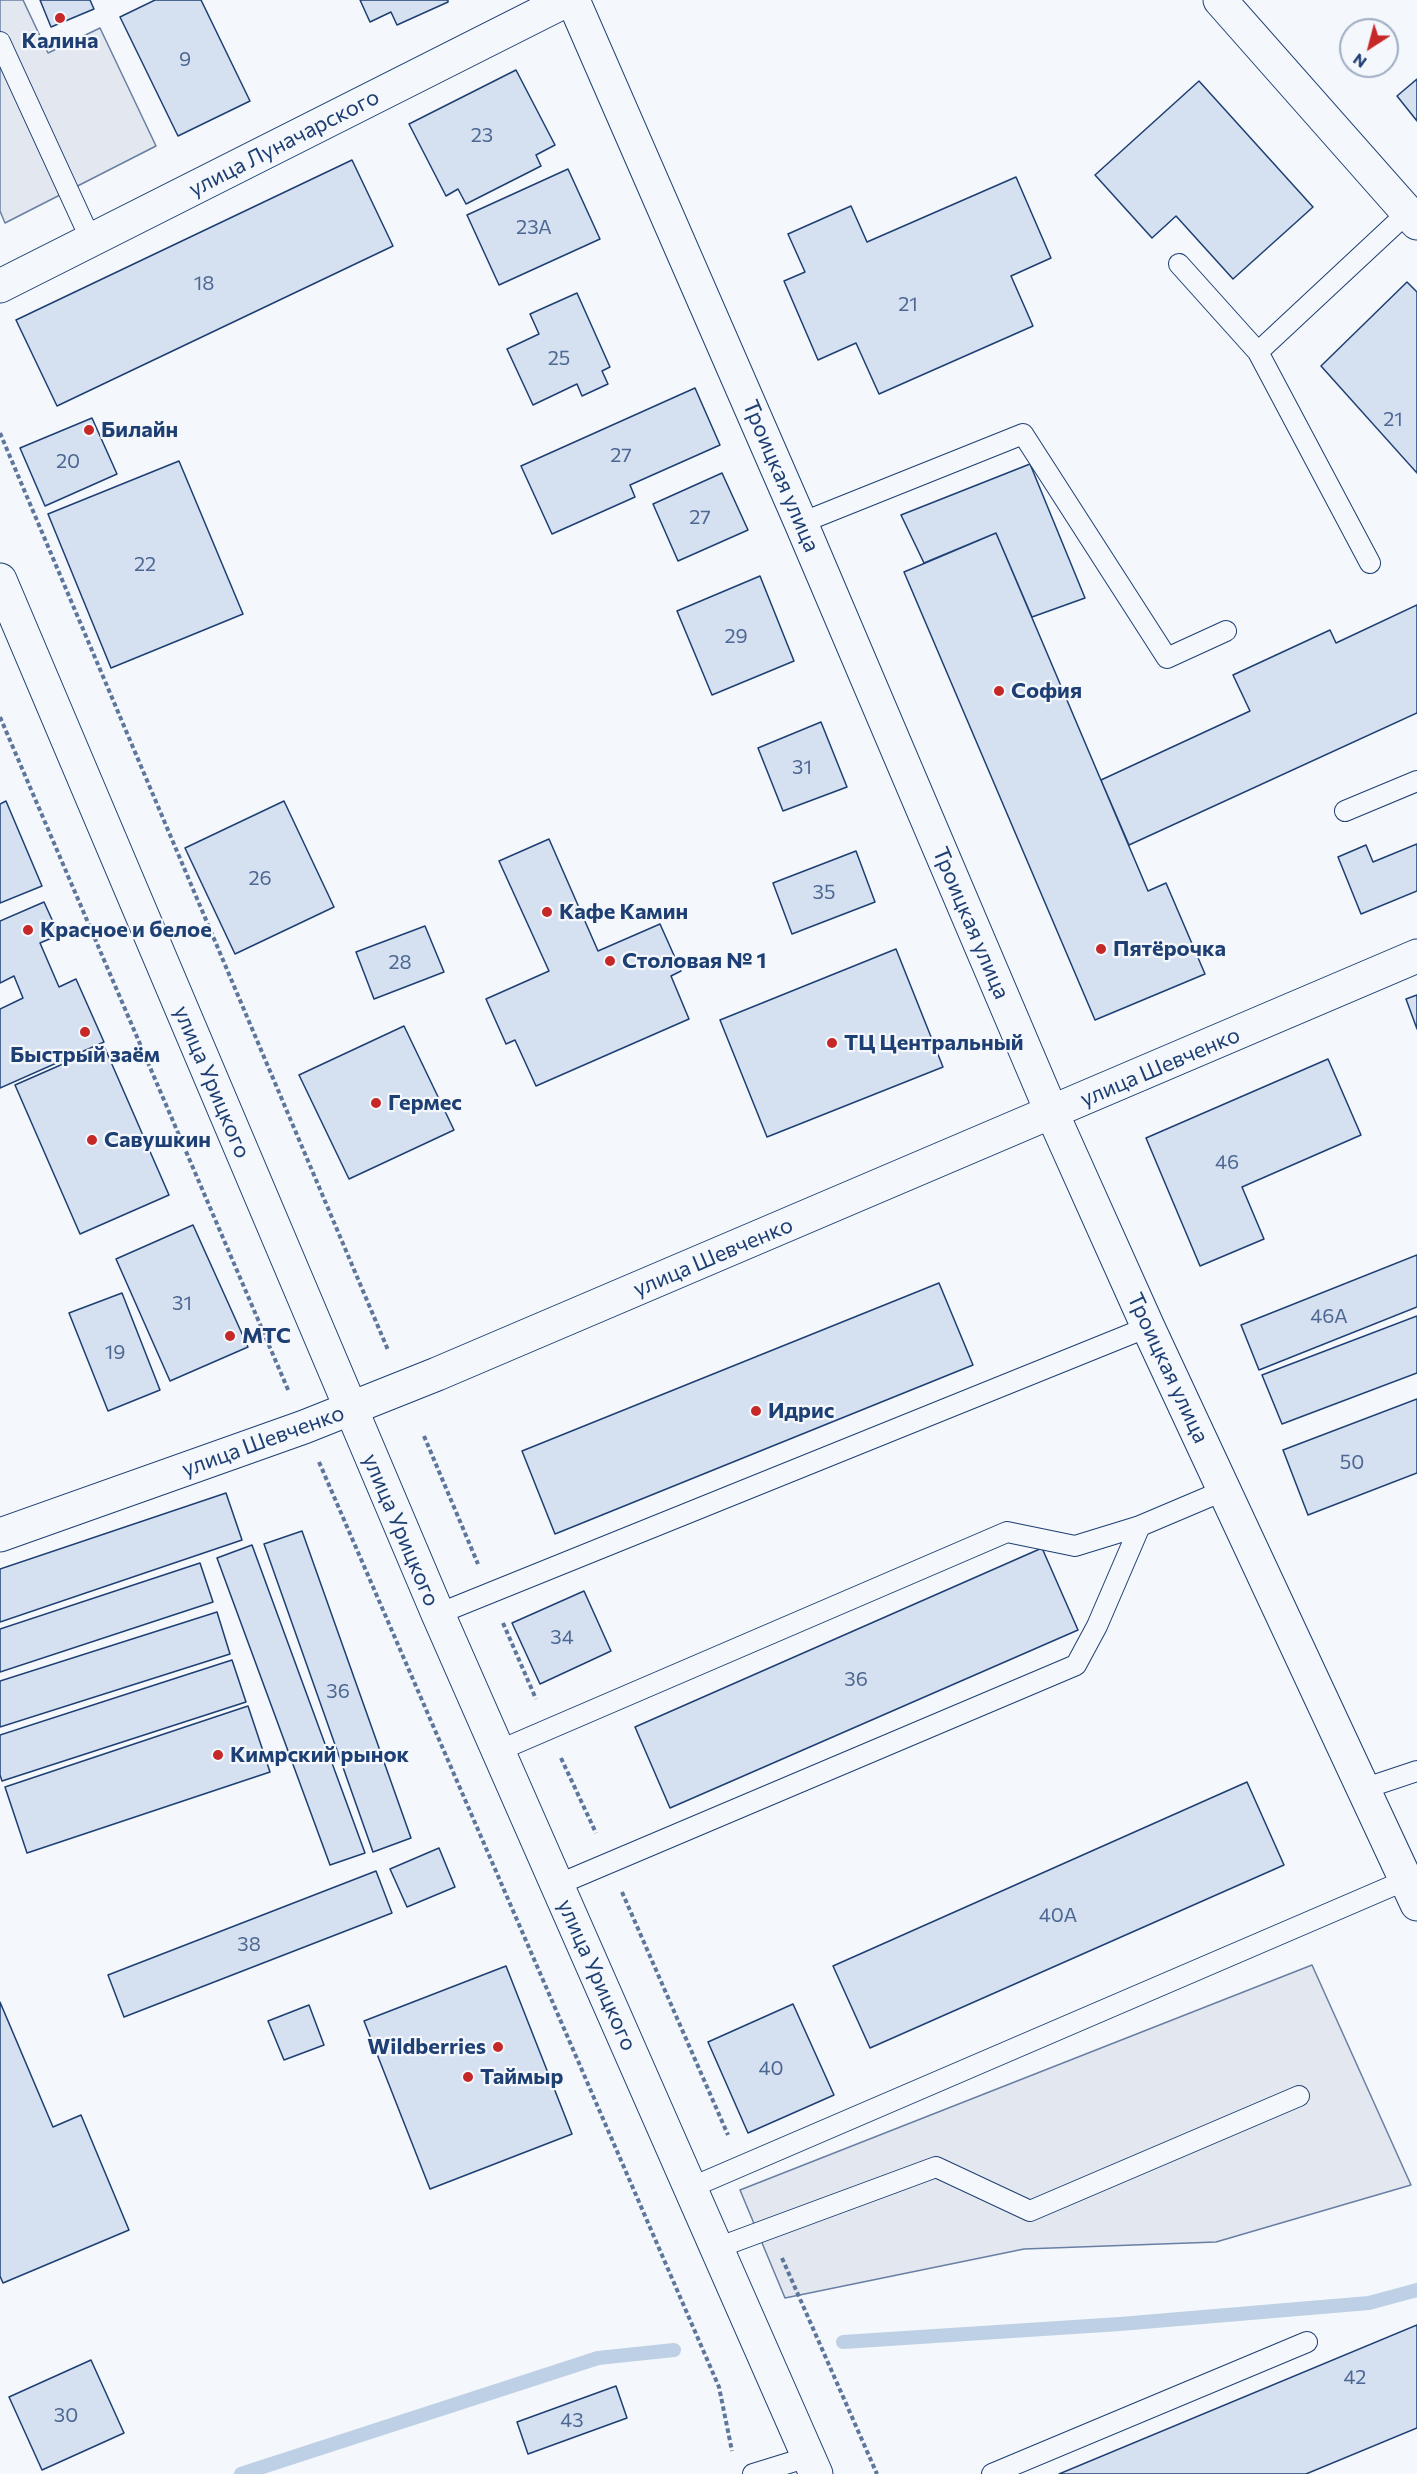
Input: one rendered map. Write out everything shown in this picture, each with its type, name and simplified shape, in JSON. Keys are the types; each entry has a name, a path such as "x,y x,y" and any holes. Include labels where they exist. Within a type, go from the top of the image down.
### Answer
{"street":[{"name":"улица Луначарского","path":"0,286 567,0"},
{"name":"Троицкая улица","path":"573,0 801,523 1052,1113 1148,1327 1412,1892"},
{"path":"1220,0 1412,218"},
{"name":"улица Урицкого","path":"0,580 350,1410 812,2465"},
{"name":"улица Шевченко","path":"0,1535 350,1410 1417,956"}],"lane":[{"path":"0,42 91,240"},
{"path":"1258,352 1412,218"},
{"path":"1179,264 1258,352 1370,563"},
{"path":"801,523 1023,434 1167,658 1226,631"},
{"path":"1345,811 1417,781"},
{"path":"438,1614 1148,1327"},
{"path":"498,1751 1007,1532 1075,1546 1140,1526 1225,1490"},
{"path":"557,1885 1076,1665 1097,1626 1140,1526"},
{"path":"1363,1790 1417,1771"},
{"path":"690,2188 1412,1892"},
{"path":"717,2248 936,2167 1030,2211 1299,2096"},
{"path":"992,2474 1307,2342"},
{"path":"753,2474 812,2465"}],"path":[{"path":"0,433 388,1350"},
{"path":"0,717 719,2387 732,2452"},
{"path":"424,1436 479,1567"},
{"path":"502,1621 741,2166"},
{"path":"769,2229 877,2474"}],"shaded area":[{"path":"0,0 23,0 48,53 100,28 156,146 5,223 0,211"},
{"path":"1312,1965 1411,2185 1216,2242 1024,2249 785,2298 740,2190"}],"building":[{"name":"Калина","path":"40,0 90,0 94,9 51,27"},
{"path":"155,0 201,0 250,101 178,136 120,17"},
{"path":"360,0 448,0 448,2 397,25 391,12 370,22"},
{"path":"516,70 555,145 536,155 541,166 466,204 458,189 446,196 409,124"},
{"path":"1417,79 1417,121 1397,96"},
{"path":"1199,81 1313,207 1233,279 1176,216 1152,238 1095,175"},
{"path":"352,160 393,246 57,406 16,320"},
{"path":"568,169 600,239 499,285 467,215"},
{"path":"1016,177 1051,258 1011,276 1033,326 879,394 856,343 818,360 784,281 805,272 788,234 851,206 867,242"},
{"path":"1407,282 1417,292 1417,473 1321,366"},
{"path":"577,293 610,367 602,371 608,384 582,396 577,384 533,405 507,349 539,334 530,314"},
{"path":"695,388 720,445 630,485 635,497 552,534 521,466"},
{"path":"92,418 117,474 45,506 20,448"},
{"path":"179,461 243,614 111,668 48,514"},
{"path":"1030,464 1085,598 1032,617 996,533 924,563 901,515"},
{"path":"722,473 748,530 678,561 653,504"},
{"path":"996,533 1148,891 1166,883 1205,974 1095,1020 904,572"},
{"path":"760,576 794,661 712,695 677,611"},
{"path":"1417,605 1417,713 1129,845 1101,780 1250,711 1233,675 1330,630 1336,643"},
{"path":"821,722 847,787 783,811 758,748"},
{"path":"6,801 42,886 0,903 0,804"},
{"path":"284,801 334,907 235,954 185,848"},
{"name":"Столовая № 1","path":"549,839 598,951 660,924 681,971 671,976 689,1019 536,1086 515,1040 506,1044 486,999 549,971 499,861"},
{"path":"1417,844 1417,891 1361,914 1338,857 1366,845 1373,862"},
{"path":"856,851 875,902 792,934 773,883"},
{"path":"44,902 59,935 40,943 59,987 76,979 104,1042 0,1088 0,1009 23,998 14,976 0,983 0,921"},
{"path":"425,926 444,972 374,999 356,952"},
{"name":"ТЦ Центральный","path":"896,949 943,1067 767,1137 720,1020"},
{"path":"1417,995 1417,1029 1406,999"},
{"name":"Гермес","path":"404,1026 454,1130 349,1179 299,1075"},
{"name":"Савушкин","path":"104,1046 169,1195 80,1234 15,1085"},
{"path":"1328,1059 1361,1135 1242,1187 1264,1239 1200,1266 1146,1138"},
{"path":"193,1225 248,1347 170,1381 116,1259"},
{"path":"1417,1255 1417,1307 1259,1370 1241,1325"},
{"path":"939,1283 973,1365 555,1534 522,1451"},
{"path":"122,1293 160,1390 108,1411 69,1313"},
{"path":"1417,1316 1417,1373 1282,1424 1262,1375"},
{"path":"1417,1399 1417,1473 1308,1515 1283,1450"},
{"path":"226,1493 242,1540 0,1622 0,1569"},
{"path":"302,1531 411,1838 373,1852 264,1544"},
{"path":"252,1545 365,1853 330,1865 217,1558"},
{"path":"1042,1548 1078,1630 670,1808 635,1727"},
{"path":"200,1563 213,1602 0,1672 0,1629"},
{"path":"584,1591 611,1651 540,1684 512,1623"},
{"path":"217,1612 230,1654 0,1727 0,1681"},
{"path":"232,1660 246,1702 2,1781 0,1735"},
{"path":"248,1706 270,1772 27,1853 5,1787"},
{"path":"1247,1782 1284,1865 870,2048 833,1966"},
{"path":"439,1848 455,1887 407,1907 390,1869"},
{"path":"376,1871 392,1913 124,2017 108,1975"},
{"name":"Таймыр","path":"506,1966 572,2134 430,2189 364,2021"},
{"path":"0,2002 53,2127 81,2115 129,2230 3,2283 0,2276"},
{"path":"793,2004 834,2095 748,2133 708,2042"},
{"path":"309,2005 324,2045 284,2060 268,2021"},
{"path":"1417,2325 1417,2428 1306,2474 1059,2474"},
{"path":"91,2360 124,2433 42,2470 9,2397"},
{"path":"616,2386 627,2418 528,2454 517,2422"}],"waterway":[{"path":"843,2342 1120,2324 1369,2303 1417,2290"},
{"path":"241,2474 598,2358 674,2350"}],"place":[{"name":"Калина","path":"60,18"},
{"name":"Билайн","path":"89,430"},
{"name":"София","path":"999,691"},
{"name":"Кафе Камин","path":"547,912"},
{"name":"Красное и белое","path":"28,930"},
{"name":"Пятёрочка","path":"1101,949"},
{"name":"Столовая № 1","path":"610,961"},
{"name":"Быстрый заём","path":"85,1032"},
{"name":"ТЦ Центральный","path":"832,1043"},
{"name":"Гермес","path":"376,1103"},
{"name":"Савушкин","path":"92,1140"},
{"name":"МТС","path":"230,1336"},
{"name":"Идрис","path":"756,1411"},
{"name":"Кимрский рынок","path":"218,1755"},
{"name":"Wildberries","path":"498,2047"},
{"name":"Таймыр","path":"468,2077"}]}
